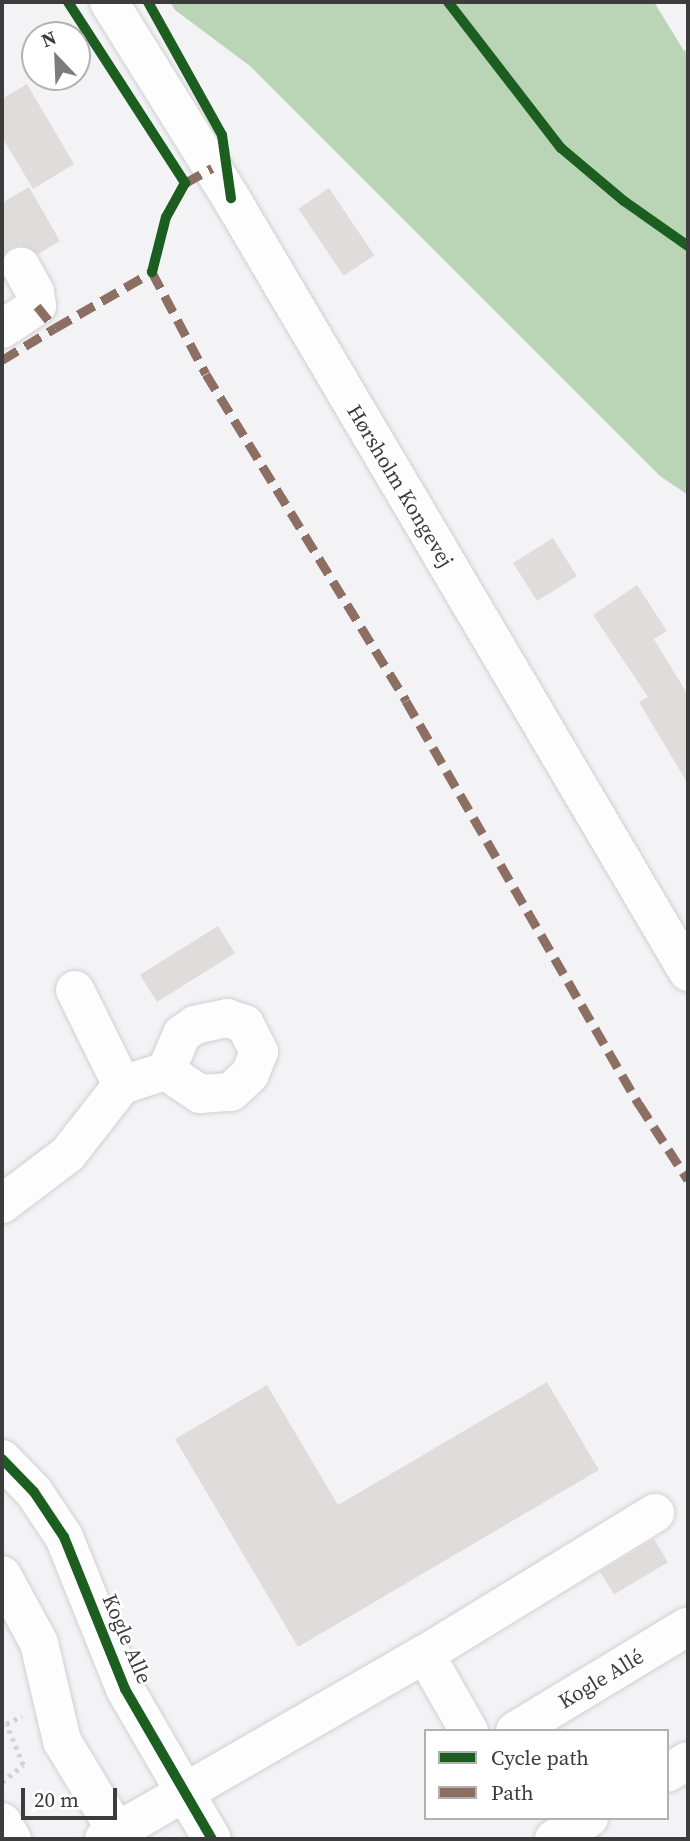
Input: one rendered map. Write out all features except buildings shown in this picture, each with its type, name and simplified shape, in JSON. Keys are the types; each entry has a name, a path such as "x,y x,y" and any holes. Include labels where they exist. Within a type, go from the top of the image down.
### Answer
{"main road":[{"name":"Hørsholm Kongevej","path":"109,2 231,198 688,972"},
{"path":"2,329 37,306 35,292 21,267"},
{"path":"75,990 122,1085"},
{"path":"2,1203 68,1154 122,1085 166,1071"},
{"name":"Kogle Alle","path":"2,1459 34,1492 64,1537 125,1689 212,1839"},
{"path":"2,1575 39,1643 62,1741 110,1836 425,1654 655,1513"},
{"name":"Kogle Allé","path":"518,1729 687,1627"},
{"path":"425,1654 468,1729"},
{"path":"669,1772 688,1760"},
{"path":"554,1839 586,1820"},
{"path":"2,1822 12,1839"}],"path":[{"path":"2,1782 23,1765 6,1724 53,1701"}],"green space":[{"path":"170,2 654,2 684,51 688,49 688,495 660,476 250,66 175,10"}],"marked path":[{"path":"185,183 212,168"},
{"path":"154,265 152,272 206,374 406,701 639,1104 688,1180"},
{"path":"37,306 55,328 152,272"},
{"path":"2,360 55,328"}],"cycle path":[{"path":"68,2 185,183 166,217 152,272"},
{"path":"148,2 222,135 231,198"},
{"path":"448,2 561,148 624,201 688,246"},
{"path":"2,1459 34,1492 64,1537 125,1689 212,1839"}]}
